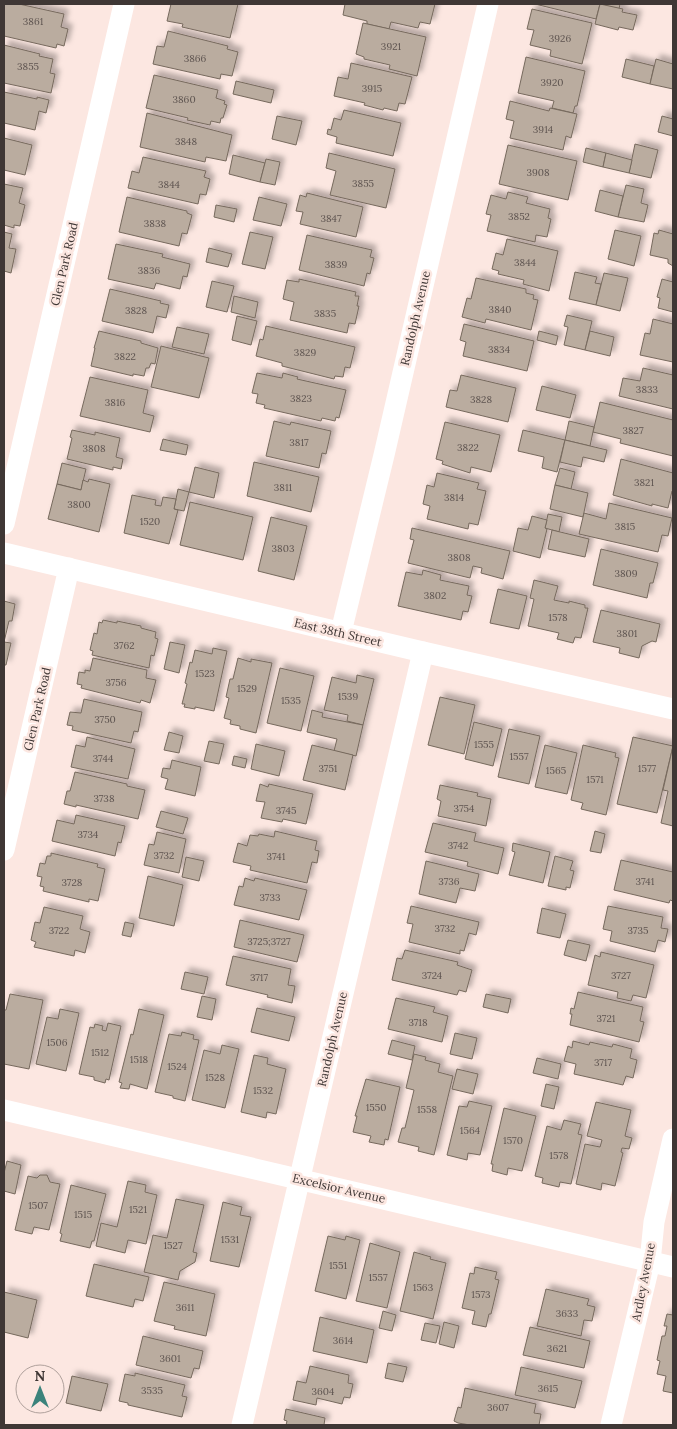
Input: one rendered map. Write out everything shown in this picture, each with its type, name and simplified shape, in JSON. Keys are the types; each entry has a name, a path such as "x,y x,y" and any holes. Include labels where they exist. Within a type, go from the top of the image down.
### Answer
{"street":[{"name":"Glen Park Road","path":"4,524 124,4"},
{"name":"Randolph Avenue","path":"341,632 384,455 488,4"},
{"name":"East 38th Street","path":"4,553 673,709"},
{"name":"Glen Park Road","path":"4,850 6,827 69,568"},
{"name":"Randolph Avenue","path":"242,1425 423,652"},
{"name":"Excelsior Avenue","path":"4,1110 673,1267"},
{"name":"Ardley Avenue","path":"612,1425 650,1262 654,1222 673,1139"}],"building":[{"path":"4,4 19,4 64,14 61,27 68,29 64,46 57,44 56,48 4,36"},
{"path":"171,4 238,4 230,38 182,27 183,24 167,21"},
{"path":"345,4 435,4 430,24 420,22 418,28 391,22 389,29 367,24 367,21 343,15"},
{"path":"535,4 600,4 596,19"},
{"path":"600,4 620,4 619,9"},
{"path":"600,4 623,9 622,12 637,15 633,30 619,27 618,30 595,24"},
{"path":"532,9 592,23 582,64 550,56 551,50 530,45 534,30 527,29"},
{"path":"363,23 426,37 417,76 389,69 390,65 364,59 364,57 356,54"},
{"path":"168,31 228,46 227,49 238,52 232,76 221,74 220,79 153,64 157,46 164,47"},
{"path":"4,45 53,59 50,73 55,74 51,93 4,83"},
{"path":"526,57 585,71 577,106 575,106 573,113 552,108 554,101 518,93"},
{"path":"626,59 654,66 650,84 622,77"},
{"path":"656,59 673,64 673,89 650,84"},
{"path":"351,63 412,77 405,104 399,103 397,111 384,108 383,110 364,105 365,103 334,96 338,77 348,79"},
{"path":"154,75 218,90 216,98 225,101 224,104 227,105 220,123 211,121 210,125 146,108"},
{"path":"236,81 274,90 271,103 233,94"},
{"path":"4,92 49,100 46,113 39,111 35,130 4,123"},
{"path":"510,101 549,111 550,108 577,114 571,138 566,136 563,150 510,138 514,121 506,119"},
{"path":"344,110 401,123 393,156 336,143 337,137 327,134 328,129 331,130 334,118 341,120"},
{"path":"147,113 232,135 226,161 206,157 205,162 140,147"},
{"path":"277,116 302,121 296,145 272,139"},
{"path":"662,116 673,119 673,136 658,132"},
{"path":"4,138 32,145 25,175 4,170"},
{"path":"635,144 658,150 651,178 629,173"},
{"path":"508,145 577,161 568,200 499,184"},
{"path":"586,148 606,153 603,167 583,162"},
{"path":"329,153 395,169 386,208 330,195 336,171 326,168"},
{"path":"606,153 632,160 629,173 603,167"},
{"path":"233,155 265,163 260,182 229,174"},
{"path":"143,157 206,171 204,177 210,179 206,195 200,194 198,204 128,188 132,171 139,173"},
{"path":"266,159 280,162 275,185 260,182"},
{"path":"4,184 23,188 19,203 25,205 20,226 14,225 14,228 4,225"},
{"path":"626,185 644,189 641,203 648,205 644,222 618,217"},
{"path":"600,190 623,196 618,217 595,211"},
{"path":"508,192 528,197 526,203 550,209 548,218 551,219 547,237 536,235 535,242 487,231 491,215 486,214 491,195 506,199"},
{"path":"307,193 363,207 356,237 300,224 303,212 296,211 300,195 306,197"},
{"path":"127,197 187,211 187,213 192,215 187,234 182,233 179,246 119,232"},
{"path":"259,197 287,204 281,226 253,220"},
{"path":"216,205 237,209 234,222 214,217"},
{"path":"615,230 641,236 634,266 608,259"},
{"path":"659,230 673,234 673,266 668,263 668,259 650,255 654,233 658,234"},
{"path":"4,232 12,234 9,248 16,249 11,273 4,271"},
{"path":"250,232 273,237 265,269 242,264"},
{"path":"307,235 372,250 370,257 374,258 370,274 367,273 364,286 299,270"},
{"path":"507,239 558,251 549,291 523,284 524,280 498,274 499,271 492,269 496,253 503,255"},
{"path":"116,244 163,254 162,257 190,264 187,277 183,276 180,289 156,283 154,289 108,279"},
{"path":"209,248 232,254 228,267 206,262"},
{"path":"575,272 597,277 595,283 601,284 596,305 569,299"},
{"path":"604,273 628,278 620,311 596,305"},
{"path":"476,278 526,289 526,293 534,295 533,299 538,300 531,330 486,319 485,323 462,317 467,298 471,299"},
{"path":"299,279 356,292 355,296 359,296 357,306 359,306 355,324 349,323 347,333 290,320 294,302 283,299 287,280 299,282"},
{"path":"662,279 673,282 673,312 658,308 660,298 657,297"},
{"path":"212,281 234,286 227,312 206,307"},
{"path":"110,289 161,301 160,303 169,305 166,318 157,316 153,333 102,321"},
{"path":"234,296 258,302 255,318 231,312"},
{"path":"567,315 592,321 585,350 564,345 568,327 564,326"},
{"path":"237,316 257,321 251,345 232,340"},
{"path":"653,319 673,324 673,362 640,355 645,333 650,334"},
{"path":"464,324 534,341 527,371 463,356 466,342 460,340"},
{"path":"266,326 355,347 350,368 345,367 343,377 335,376 334,379 282,366 282,363 256,356 260,339 263,340"},
{"path":"177,327 209,334 204,354 172,347"},
{"path":"99,331 141,341 141,343 158,348 155,364 151,363 149,368 146,368 144,376 133,374 133,376 91,366"},
{"path":"539,331 558,336 556,345 537,340"},
{"path":"590,331 614,337 610,356 585,350"},
{"path":"161,346 209,358 199,398 151,387"},
{"path":"643,368 673,375 673,409 619,396 623,378 640,381"},
{"path":"257,373 282,378 283,373 298,377 297,379 346,390 339,418 336,417 335,421 322,418 321,421 264,408 265,405 256,403 258,394 252,393"},
{"path":"461,375 516,388 508,422 446,407 450,390 457,391"},
{"path":"90,377 148,390 143,413 154,416 150,432 80,416"},
{"path":"542,386 576,395 570,418 536,410"},
{"path":"600,402 673,420 673,456 620,443 621,439 593,432"},
{"path":"274,421 290,425 291,422 331,431 326,454 322,453 319,468 266,456"},
{"path":"569,421 594,427 590,446 565,440"},
{"path":"445,422 500,435 491,472 471,467 470,473 442,464 443,461 436,459"},
{"path":"72,430 95,435 95,432 120,438 116,457 123,459 121,469 113,467 113,470 67,459"},
{"path":"523,430 565,440 557,472 542,468 544,457 518,451"},
{"path":"163,439 188,445 186,455 160,450"},
{"path":"565,440 607,450 604,462 583,457 581,467 560,462"},
{"path":"621,459 673,473 673,491 668,508 652,504 652,506 613,495"},
{"path":"254,462 319,477 311,512 247,496"},
{"path":"62,463 86,469 81,490 57,484"},
{"path":"195,467 219,473 214,498 189,492"},
{"path":"560,468 575,472 571,489 555,485"},
{"path":"437,473 479,483 477,489 486,491 478,525 469,523 468,529 427,519 430,506 423,504 427,485 434,487"},
{"path":"89,479 110,484 99,532 48,519 57,484 81,490 83,480 88,482"},
{"path":"555,485 588,493 583,517 550,509"},
{"path":"178,489 189,492 184,511 174,509"},
{"path":"132,495 156,500 155,505 161,506 163,497 176,499 174,509 178,510 169,544 124,533"},
{"path":"190,502 253,517 243,560 180,545"},
{"path":"609,503 672,518 668,536 662,535 658,552 579,534 584,513 606,519"},
{"path":"548,514 562,517 559,532 545,528"},
{"path":"532,516 547,520 545,528 547,529 540,558 513,551 518,528 528,530"},
{"path":"271,517 307,526 294,580 258,571"},
{"path":"412,528 510,551 503,579 481,573 482,568 473,566 470,578 408,563 414,540 410,539"},
{"path":"552,530 589,539 585,557 548,549"},
{"path":"601,549 658,563 653,583 650,583 647,598 593,585"},
{"path":"423,570 441,575 440,580 469,586 467,595 472,596 468,612 463,611 461,620 398,606 406,572 422,575"},
{"path":"534,580 558,586 554,600 569,603 569,601 585,605 585,608 588,608 581,638 575,637 573,643 557,639 559,633 528,626 534,599 530,598"},
{"path":"498,589 527,596 519,629 490,623"},
{"path":"4,601 15,604 12,621 9,621 4,642"},
{"path":"601,610 660,624 656,642 652,641 642,646 639,658 619,653 620,648 593,642"},
{"path":"103,620 141,626 141,628 156,632 155,638 158,639 154,656 151,655 149,668 92,655 93,651 90,650 94,633 97,634 99,622 102,623"},
{"path":"4,642 11,643 6,665 4,665"},
{"path":"170,642 185,645 179,673 164,669"},
{"path":"213,648 227,651 214,711 184,707 185,704 182,704 187,684 185,683 195,650 212,654"},
{"path":"93,658 147,670 146,678 156,680 150,703 141,700 140,703 81,688 82,685 77,684 79,672 85,673 85,670 90,671"},
{"path":"238,658 251,662 251,659 272,663 256,733 240,729 240,726 230,724 231,720 224,718 229,698 226,697 230,679 233,679"},
{"path":"280,668 314,676 301,731 267,723"},
{"path":"357,675 374,679 363,725 347,721 348,715 324,710 332,677 356,683"},
{"path":"440,697 475,705 464,754 428,745"},
{"path":"84,699 142,712 138,732 134,731 131,743 72,730 73,726 67,725 70,712 81,713"},
{"path":"312,710 323,713 322,717 363,725 356,756 334,751 337,739 307,732"},
{"path":"474,722 502,729 493,766 465,759"},
{"path":"509,729 540,736 529,784 498,777"},
{"path":"169,732 183,736 179,753 164,750"},
{"path":"87,737 135,749 128,779 71,767 76,745 85,747"},
{"path":"633,737 673,746 657,813 617,804"},
{"path":"209,741 224,744 219,764 204,761"},
{"path":"256,744 285,751 279,776 251,769"},
{"path":"312,745 353,755 345,790 303,780"},
{"path":"545,745 577,753 567,794 535,787"},
{"path":"583,745 616,753 615,757 619,758 606,815 581,809 583,803 571,800"},
{"path":"673,746 673,826 661,823 668,791 663,790"},
{"path":"234,756 247,759 245,768 232,765"},
{"path":"172,760 201,767 195,796 165,789 168,779 161,777 163,768 170,769"},
{"path":"75,772 145,790 138,819 64,804"},
{"path":"260,784 268,787 269,784 313,794 306,824 283,819 282,822 261,818 265,802 256,801"},
{"path":"440,785 478,793 477,796 491,799 486,826 438,816 441,801 437,799"},
{"path":"161,811 188,818 183,834 156,827"},
{"path":"76,815 125,826 121,843 118,842 115,856 52,841 57,820 74,824"},
{"path":"433,823 476,833 474,841 504,848 498,874 467,866 468,862 425,852"},
{"path":"275,831 317,841 315,850 319,851 317,863 312,862 307,883 250,870 251,866 233,862 238,843 247,846 250,835 258,836 259,834 274,837"},
{"path":"595,831 605,834 601,853 590,851"},
{"path":"157,832 186,839 179,873 144,865 149,844 154,845"},
{"path":"513,843 550,852 543,883 509,875 515,852 512,851"},
{"path":"51,853 98,864 97,867 105,869 98,901 89,899 89,902 43,891 44,887 40,886 42,877 37,876 40,863 45,864 47,856 51,856"},
{"path":"555,856 573,861 570,870 574,871 570,888 566,887 566,890 548,886"},
{"path":"186,857 204,861 199,881 182,877"},
{"path":"621,860 673,872 673,901 670,900 669,903 614,890"},
{"path":"426,861 479,874 475,891 460,888 456,903 419,894"},
{"path":"148,876 183,885 174,926 139,918"},
{"path":"245,878 254,881 255,878 307,890 299,920 234,905 239,886 243,887"},
{"path":"411,906 479,922 476,935 469,933 464,951 460,950 460,954 409,942 413,924 407,923"},
{"path":"608,906 663,917 661,928 668,929 665,942 658,940 655,952 610,941 612,931 603,929"},
{"path":"44,907 83,916 80,929 90,932 85,953 75,950 74,956 34,947 36,942 31,940 35,922 40,923"},
{"path":"542,908 566,914 560,938 537,933"},
{"path":"240,920 304,935 297,962 234,947"},
{"path":"125,922 134,924 131,937 122,935"},
{"path":"568,940 590,945 586,961 564,955"},
{"path":"405,950 458,962 457,965 472,970 466,992 459,990 457,995 392,980 397,958 402,959"},
{"path":"601,952 654,965 646,998 633,995 631,1001 617,998 618,992 588,985 595,955 600,957"},
{"path":"233,956 291,969 288,985 295,986 292,1003 226,985"},
{"path":"185,972 208,977 204,994 181,989"},
{"path":"578,992 643,1007 640,1021 644,1022 639,1042 570,1025 571,1008 574,1009"},
{"path":"10,994 43,1000 29,1069 4,1064 4,1010 6,1010"},
{"path":"486,994 511,999 508,1013 483,1007"},
{"path":"202,996 216,999 212,1020 197,1017"},
{"path":"396,998 435,1007 433,1012 448,1016 442,1042 388,1029"},
{"path":"257,1008 295,1017 289,1041 251,1032"},
{"path":"60,1009 79,1013 66,1071 36,1064 47,1017 58,1019"},
{"path":"139,1009 164,1015 147,1089 130,1084 129,1089 120,1088 122,1083 119,1082"},
{"path":"108,1023 121,1026 109,1080 106,1079 105,1083 94,1080 94,1077 79,1074 90,1027 94,1028 95,1024 103,1026 102,1030 106,1031"},
{"path":"182,1032 194,1035 193,1039 199,1040 185,1101 155,1092 169,1034 181,1036"},
{"path":"455,1033 477,1038 472,1059 450,1054"},
{"path":"392,1040 415,1046 412,1060 388,1054"},
{"path":"573,1041 589,1045 590,1042 612,1047 613,1044 632,1049 630,1058 637,1060 633,1078 626,1076 623,1085 574,1074 576,1064 564,1061 568,1046 572,1048"},
{"path":"222,1045 239,1049 225,1108 192,1100 204,1050 220,1054"},
{"path":"414,1054 426,1057 425,1060 440,1064 438,1072 453,1076 434,1155 418,1151 419,1147 398,1142 402,1128 405,1128 414,1090 406,1088"},
{"path":"254,1055 268,1058 267,1064 286,1069 276,1114 267,1112 266,1118 241,1112"},
{"path":"537,1058 561,1064 558,1079 533,1073"},
{"path":"457,1069 478,1074 473,1094 452,1089"},
{"path":"366,1079 400,1087 388,1140 385,1139 384,1145 369,1142 371,1136 353,1132 357,1116 355,1116"},
{"path":"546,1084 559,1087 554,1109 541,1106"},
{"path":"469,1101 492,1106 480,1155 468,1153 467,1160 447,1155 459,1106 467,1107"},
{"path":"596,1102 631,1110 625,1136 632,1138 629,1149 622,1148 621,1152 623,1153 615,1186 602,1183 601,1190 576,1184 585,1144 600,1147 602,1140 587,1136"},
{"path":"504,1108 536,1116 522,1171 508,1168 507,1175 492,1171 493,1164 491,1164"},
{"path":"564,1120 581,1124 578,1134 582,1135 571,1184 560,1182 559,1187 542,1183 543,1178 535,1176 547,1126 561,1130"},
{"path":"7,1161 21,1165 15,1194 4,1191 4,1173"},
{"path":"40,1175 47,1175 50,1182 60,1184 49,1230 34,1227 32,1234 15,1230 28,1176 37,1178"},
{"path":"128,1181 146,1185 145,1192 157,1195 146,1244 128,1240 125,1253 96,1246 101,1223 117,1227"},
{"path":"71,1185 106,1194 94,1241 92,1241 90,1248 60,1241 62,1234 60,1233"},
{"path":"176,1199 204,1205 193,1252 197,1253 195,1262 180,1271 178,1280 144,1272 153,1235 167,1238"},
{"path":"223,1202 242,1207 240,1215 251,1217 239,1267 210,1261"},
{"path":"328,1236 345,1240 346,1236 360,1240 346,1299 315,1291"},
{"path":"370,1243 400,1252 387,1308 356,1301"},
{"path":"414,1252 446,1263 433,1319 400,1311"},
{"path":"94,1264 149,1277 143,1301 135,1299 133,1307 86,1296"},
{"path":"475,1267 497,1272 495,1279 499,1280 486,1327 472,1324 475,1311 462,1308 470,1273 474,1274"},
{"path":"164,1282 215,1294 206,1336 174,1329 175,1326 154,1321"},
{"path":"546,1289 589,1299 587,1305 595,1307 592,1321 584,1320 581,1336 537,1326"},
{"path":"4,1292 37,1300 28,1338 4,1332"},
{"path":"383,1311 396,1315 392,1331 379,1328"},
{"path":"667,1314 673,1315 673,1393 663,1391 666,1376 657,1374 660,1361 657,1360 662,1336 665,1336 667,1326 664,1326"},
{"path":"320,1317 374,1330 367,1363 313,1351"},
{"path":"444,1322 459,1326 454,1348 439,1344"},
{"path":"425,1323 440,1326 436,1343 421,1340"},
{"path":"530,1327 590,1341 584,1368 523,1355"},
{"path":"143,1336 203,1351 199,1369 194,1368 191,1378 136,1365"},
{"path":"388,1363 407,1367 403,1382 385,1378"},
{"path":"310,1366 349,1375 348,1383 353,1384 350,1398 344,1397 342,1404 317,1398 316,1405 293,1400 297,1381 306,1383"},
{"path":"521,1367 582,1381 575,1408 515,1395"},
{"path":"135,1373 185,1385 182,1396 187,1397 182,1417 128,1405 128,1403 119,1401 125,1374 135,1376"},
{"path":"72,1376 108,1384 101,1411 66,1403"},
{"path":"465,1388 536,1404 534,1413 541,1414 539,1425 470,1425 454,1421 458,1407 461,1408"},
{"path":"286,1409 325,1418 324,1425 286,1425 287,1421 284,1420"}]}
